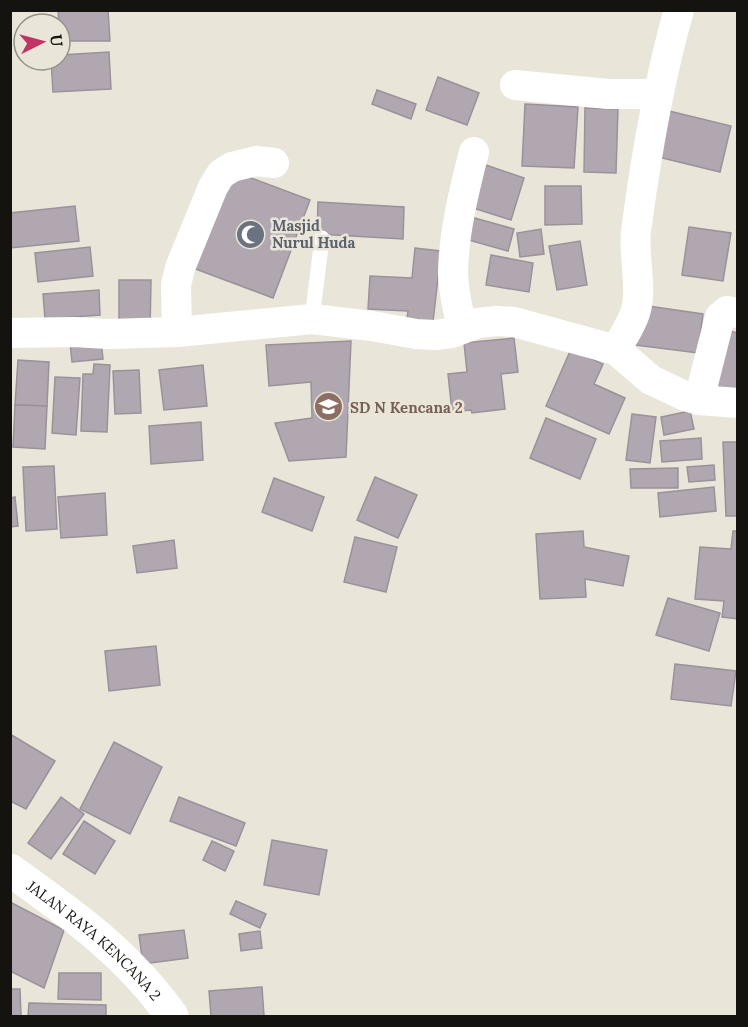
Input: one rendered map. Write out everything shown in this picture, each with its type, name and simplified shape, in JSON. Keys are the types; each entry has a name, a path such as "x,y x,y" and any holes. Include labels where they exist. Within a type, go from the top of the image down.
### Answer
{"street":[{"path":"616,350 636,312 638,296 636,235 646,153 657,94 679,10"},
{"path":"515,85 608,94 657,94"},
{"path":"462,328 453,273 462,200 474,152"},
{"path":"177,332 176,285 180,268 213,187 221,174 232,168 256,160 274,163"},
{"path":"699,400 720,317 727,311 738,312"},
{"path":"10,333 177,332 312,319 435,335 452,333 478,322 514,322 616,350 651,380 677,393 699,400 738,403"},
{"name":"JALAN RAYA KENCANA 2","path":"10,870 85,923 155,993 172,1017"}],"lane":[{"path":"312,319 322,238"}],"building":[{"path":"58,10 108,10 110,41 72,41 72,12 58,12"},
{"path":"109,52 111,89 53,92 52,72 72,72 72,54"},
{"path":"438,77 479,93 467,125 426,110"},
{"path":"377,90 416,104 411,119 372,104"},
{"path":"525,104 578,107 574,168 522,166"},
{"path":"585,108 618,109 616,173 584,172"},
{"path":"665,110 731,126 720,172 654,156"},
{"path":"486,165 524,178 511,220 473,208"},
{"name":"Masjid Nurul Huda","path":"230,170 310,200 273,298 193,268"},
{"path":"545,186 581,186 582,224 545,225"},
{"path":"318,202 404,207 403,239 317,234"},
{"path":"75,206 79,241 10,248 10,213"},
{"path":"471,217 514,229 508,251 465,239"},
{"path":"689,227 731,233 723,281 682,275"},
{"path":"541,229 544,254 520,257 517,233"},
{"path":"580,241 587,285 557,290 549,246"},
{"path":"90,247 93,276 38,282 35,253"},
{"path":"415,248 441,251 433,322 407,319 408,311 368,309 370,276 412,278"},
{"path":"491,255 533,263 529,292 486,285"},
{"path":"119,280 151,280 150,332 119,332"},
{"path":"99,290 100,315 45,319 43,294"},
{"path":"641,305 703,314 698,353 636,345"},
{"path":"718,328 738,333 738,399 703,391"},
{"path":"514,338 518,372 501,374 505,409 472,413 471,410 452,412 448,374 467,372 464,343"},
{"path":"101,340 103,359 72,362 70,343"},
{"name":"SD N Kencana 2","path":"351,341 346,457 289,461 275,423 312,418 311,382 269,386 266,345"},
{"path":"571,349 603,364 594,384 625,398 609,434 546,406"},
{"path":"18,360 49,362 47,406 15,405"},
{"path":"94,364 110,365 107,432 81,431 83,374 93,374"},
{"path":"203,365 207,406 164,410 159,370"},
{"path":"139,370 141,413 115,414 113,371"},
{"path":"55,377 80,378 76,435 52,433"},
{"path":"15,405 47,406 45,449 13,447"},
{"path":"690,411 694,429 664,435 661,417"},
{"path":"632,414 656,417 650,463 626,460"},
{"path":"546,418 596,439 580,479 530,458"},
{"path":"201,422 203,460 151,464 149,426"},
{"path":"701,438 702,459 662,462 660,441"},
{"path":"723,442 738,442 738,516 726,516"},
{"path":"714,465 715,480 689,482 687,467"},
{"path":"54,466 57,529 26,531 23,467"},
{"path":"678,468 678,488 631,488 630,469"},
{"path":"375,477 417,495 398,538 357,520"},
{"path":"274,478 324,497 312,531 262,512"},
{"path":"714,487 716,511 660,517 658,493"},
{"path":"105,493 107,535 61,538 58,497"},
{"path":"15,497 18,526 10,527 10,498"},
{"path":"583,531 584,547 629,556 623,586 585,579 586,597 540,599 536,534"},
{"path":"733,531 738,531 738,619 722,617 724,601 695,599 700,547 731,549"},
{"path":"355,537 397,547 386,592 344,582"},
{"path":"174,540 177,568 137,573 133,546"},
{"path":"668,598 720,613 709,651 656,635"},
{"path":"156,646 160,685 109,691 105,651"},
{"path":"675,664 736,671 731,706 671,699"},
{"path":"10,734 55,761 26,809 10,801"},
{"path":"114,742 162,767 130,834 80,809"},
{"path":"61,797 84,814 51,859 28,843"},
{"path":"179,797 245,823 236,846 170,821"},
{"path":"84,821 115,841 95,874 63,854"},
{"path":"272,840 327,850 319,895 264,885"},
{"path":"212,841 234,851 225,871 203,860"},
{"path":"236,901 266,914 260,928 230,914"},
{"path":"10,902 64,930 44,988 10,971"},
{"path":"184,930 188,958 143,964 139,935"},
{"path":"260,931 262,948 241,951 239,934"},
{"path":"59,973 101,973 101,1000 58,999"},
{"path":"262,987 264,1016 211,1016 209,991"},
{"path":"10,989 20,989 21,1016 10,1016"},
{"path":"29,1003 106,1005 106,1016 28,1016"}],"place":[{"name":"Masjid Nurul Huda","path":"251,234"},
{"name":"SD N Kencana 2","path":"329,407"}]}
